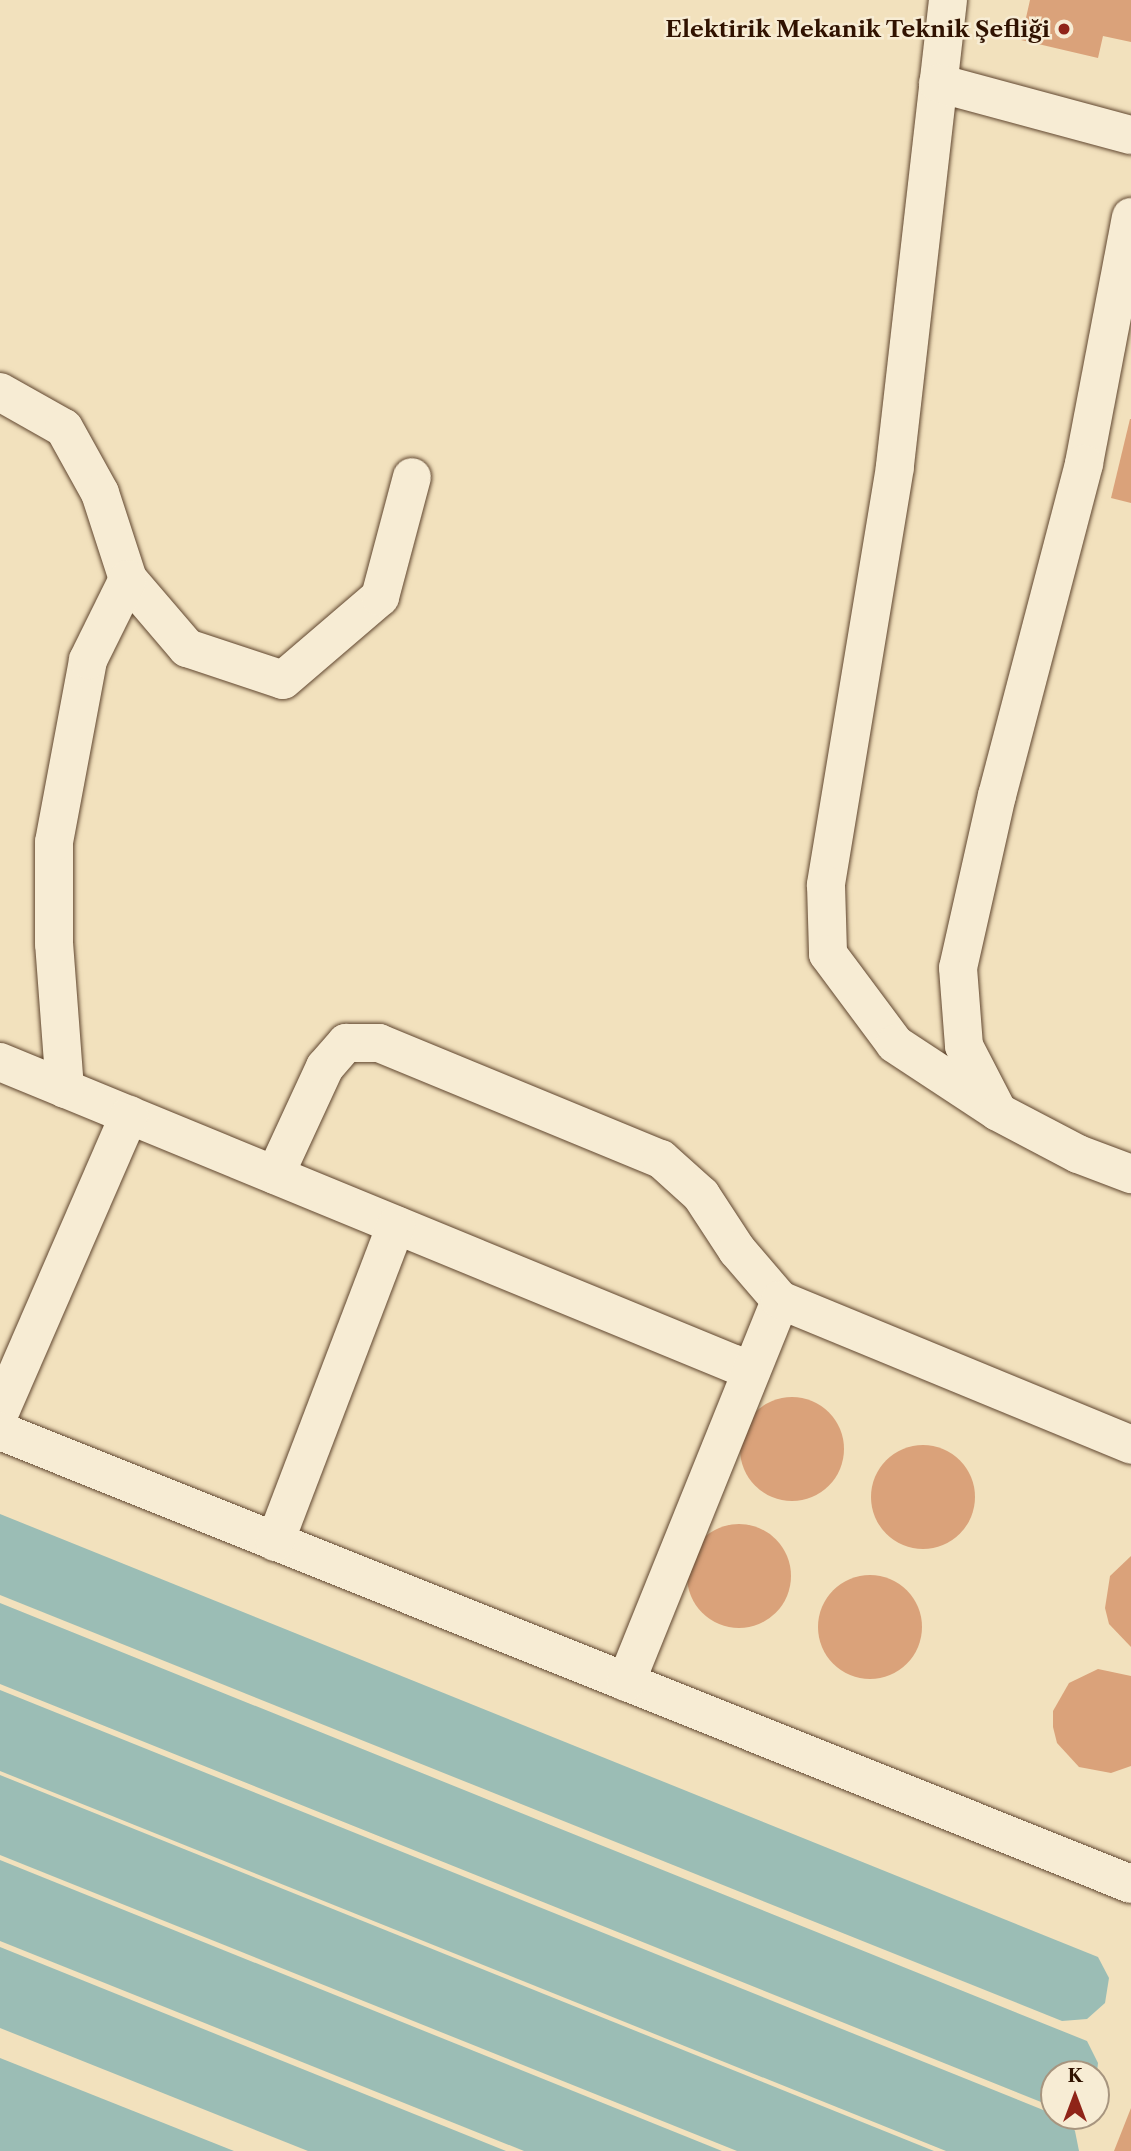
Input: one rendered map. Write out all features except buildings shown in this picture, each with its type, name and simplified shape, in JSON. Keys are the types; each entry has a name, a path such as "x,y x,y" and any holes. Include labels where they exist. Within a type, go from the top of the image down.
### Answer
{"lane":[{"path":"948,0 895,467 826,885 828,954 895,1044 998,1112 1078,1154 1131,1174"},
{"path":"938,83 1131,135"},
{"path":"998,1112 964,1046 958,968 998,795 1084,464 1131,217"},
{"path":"0,392 64,428 100,493 128,579 187,648 283,680 380,597 412,477"},
{"path":"65,1089 54,944 54,842 88,660 128,579"},
{"path":"275,1175 325,1067 346,1043 379,1042 662,1159 701,1195 737,1250 780,1300 1131,1445"},
{"path":"0,1062 751,1371"},
{"path":"0,1412 129,1115"},
{"path":"275,1542 396,1225"},
{"path":"626,1682 780,1300"},
{"path":"0,1432 1131,1884"}],"water":[{"path":"0,1514 1098,1957 1109,1978 1105,2003 1087,2019 1062,2021 0,1595"},
{"path":"0,1603 1087,2041 1096,2060 1040,2060 1040,2102 0,1684"},
{"path":"0,1690 1040,2109 1040,2130 1074,2130 1079,2151 946,2151 0,1771"},
{"path":"0,1775 934,2151 737,2151 0,1855"},
{"path":"0,1860 722,2151 524,2151 0,1941"},
{"path":"0,1947 506,2151 308,2151 0,2028"},
{"path":"0,2058 234,2151 0,2151"}],"place":[{"name":"Elektirik Mekanik Teknik Şefliği","path":"1064,29"}]}
